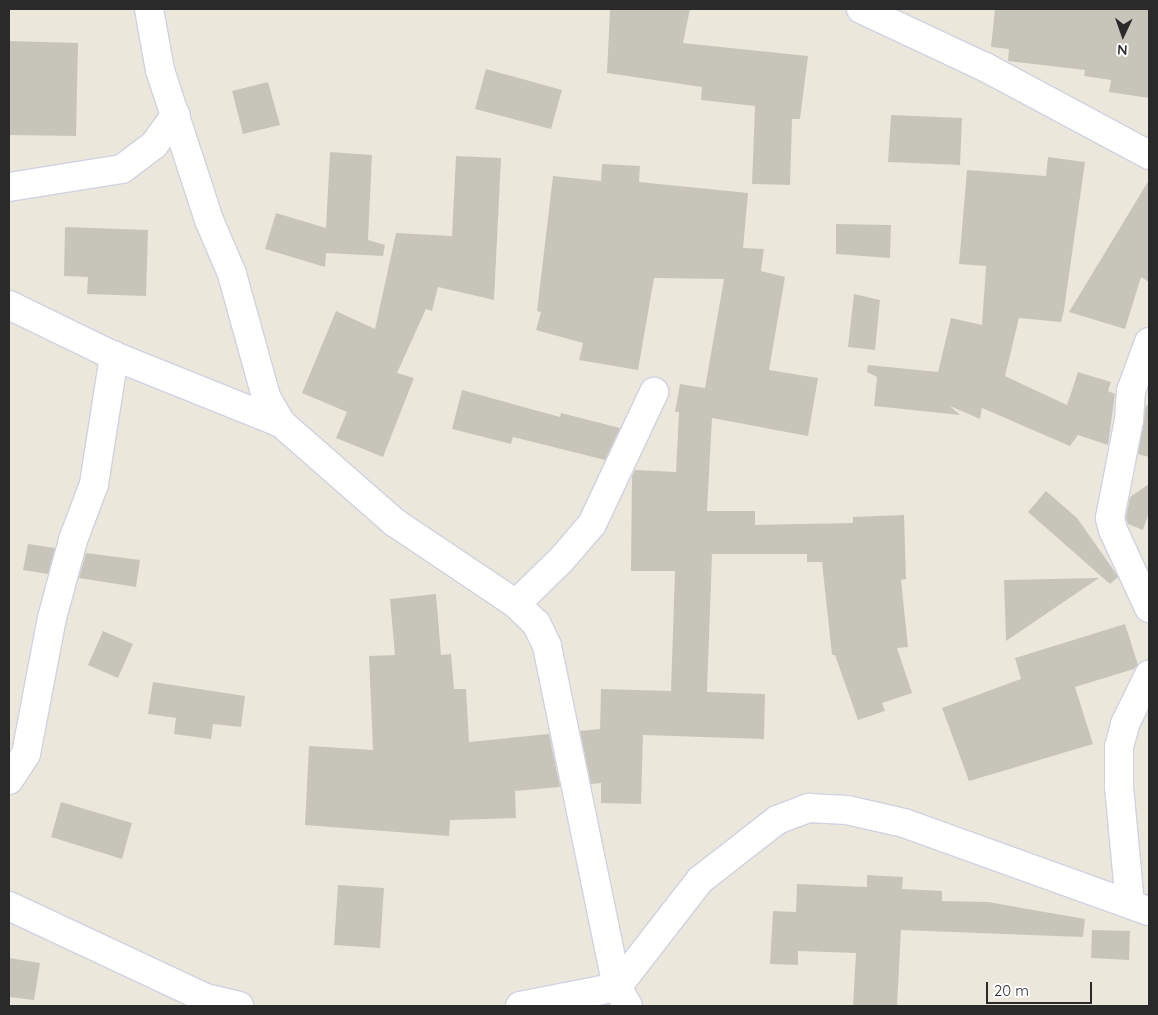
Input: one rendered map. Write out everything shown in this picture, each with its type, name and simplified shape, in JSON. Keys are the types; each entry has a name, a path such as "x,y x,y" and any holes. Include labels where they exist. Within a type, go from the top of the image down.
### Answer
{"street":[{"path":"149,9 160,70 209,220 232,274 266,396 281,423"},
{"path":"861,9 985,68 1149,155"},
{"path":"9,187 122,169 154,145 176,115"},
{"path":"9,305 114,356 281,423 394,522 516,604 536,624 547,646 620,1000"},
{"path":"1149,342 1131,391 1129,420 1110,518 1112,530 1149,608"},
{"path":"9,780 26,754 52,618 73,540 94,484 114,356"},
{"path":"516,604 562,559 592,524 654,392"},
{"path":"1144,910 1119,786 1119,747 1125,724 1149,675"},
{"path":"620,1000 700,880 777,820 809,808 847,810 904,823 1144,910"},
{"path":"9,906 205,998 239,1006"},
{"path":"520,1006 620,1000"}],"building":[{"path":"610,9 690,9 683,43 808,56 800,119 792,119 790,185 752,184 755,106 701,100 702,87 607,73"},
{"path":"995,9 1149,9 1149,98 1109,92 1111,80 1084,76 1085,70 1008,61 1009,49 991,47"},
{"path":"9,41 78,43 76,136 9,135"},
{"path":"486,69 562,90 551,129 475,109"},
{"path":"268,82 280,125 243,134 232,91"},
{"path":"891,115 962,118 960,165 888,162"},
{"path":"330,152 372,155 368,240 385,245 383,256 326,253 325,267 265,249 276,213 326,228"},
{"path":"456,156 501,158 494,300 438,287 432,311 426,309 397,373 414,378 383,457 336,438 347,412 302,393 336,311 375,329 396,233 452,236"},
{"path":"1048,157 1085,162 1064,310 1061,322 1019,318 1005,376 1067,405 1078,372 1111,382 1108,391 1115,394 1108,445 1078,435 1070,446 982,408 980,419 950,406 960,415 874,406 877,377 867,372 868,365 938,372 951,318 982,325 986,266 959,264 967,170 1046,176"},
{"path":"602,164 640,166 639,182 748,193 743,248 764,249 761,271 785,277 769,370 818,378 808,436 712,418 707,511 755,511 755,525 853,523 853,517 904,515 906,579 901,580 908,647 897,648 912,693 882,703 885,711 858,720 835,655 832,655 822,562 807,562 807,554 712,554 707,692 765,694 764,739 643,735 641,804 601,803 601,783 591,784 580,731 600,729 601,689 671,691 675,571 631,571 632,476 635,470 676,472 679,412 675,412 680,384 705,388 724,279 654,278 638,370 579,360 583,343 536,330 541,312 537,311 553,176 601,181"},
{"path":"1149,180 1149,282 1141,277 1125,329 1069,312"},
{"path":"836,224 891,225 890,258 836,254"},
{"path":"65,227 148,230 146,296 87,294 88,277 64,276"},
{"path":"854,294 880,300 875,350 848,347"},
{"path":"462,390 560,417 561,413 620,428 605,460 513,437 511,444 452,429"},
{"path":"1146,405 1149,406 1149,457 1138,454"},
{"path":"1149,484 1149,512 1143,530 1128,524 1126,518 1130,497"},
{"path":"1046,491 1077,518 1115,572 1118,577 1110,584 1028,512"},
{"path":"28,544 55,548 48,574 23,570"},
{"path":"86,553 140,560 136,587 79,578"},
{"path":"1099,578 1006,641 1004,580"},
{"path":"436,594 441,655 451,654 454,689 466,689 469,742 549,734 560,787 515,791 516,818 450,820 449,836 305,825 309,746 373,750 369,656 395,655 390,599"},
{"path":"1125,624 1138,665 1134,669 1075,687 1093,744 969,781 942,708 1021,679 1015,658"},
{"path":"103,631 133,644 118,678 88,665"},
{"path":"153,682 245,696 241,727 213,724 211,739 174,734 176,718 148,714"},
{"path":"61,802 132,823 122,859 51,837"},
{"path":"867,875 903,877 902,889 942,891 942,901 988,902 1085,919 1083,937 901,930 897,1006 853,1006 856,953 798,951 798,965 770,964 773,911 796,912 797,884 867,887"},
{"path":"338,885 384,888 380,948 334,945"},
{"path":"1092,930 1130,931 1129,960 1091,958"},
{"path":"9,958 40,963 34,1000 9,997"}]}
